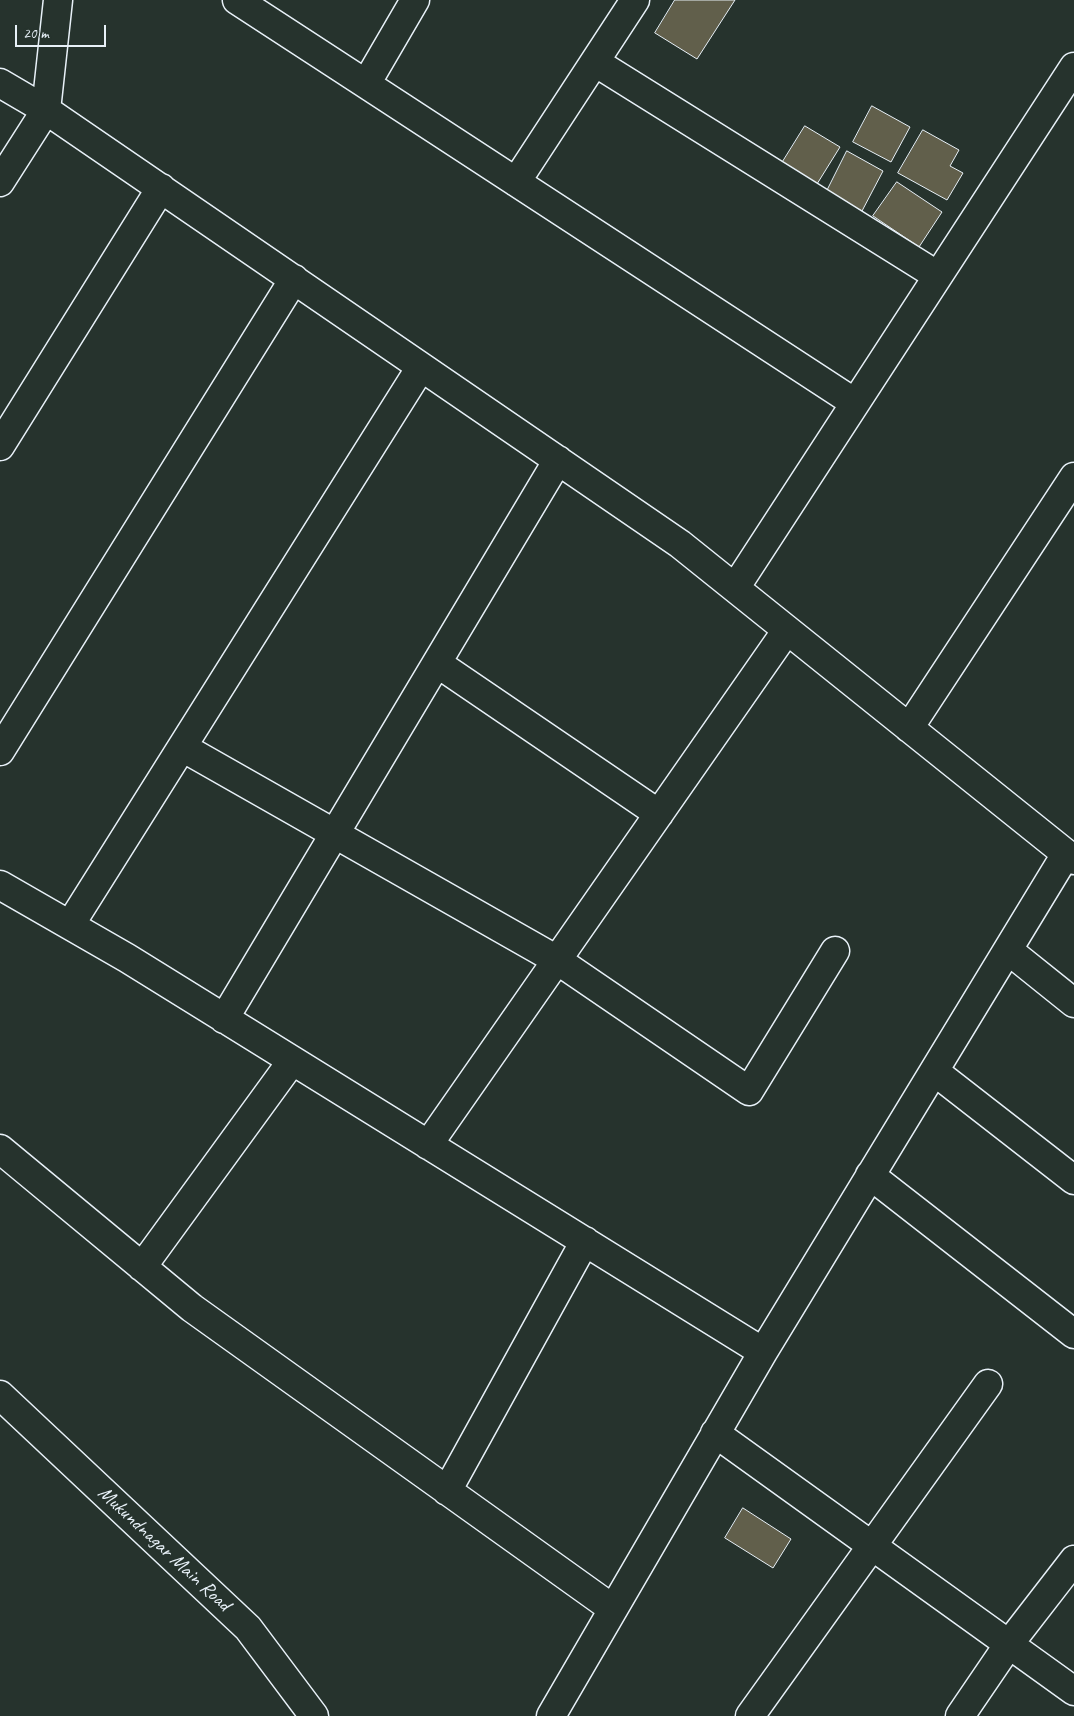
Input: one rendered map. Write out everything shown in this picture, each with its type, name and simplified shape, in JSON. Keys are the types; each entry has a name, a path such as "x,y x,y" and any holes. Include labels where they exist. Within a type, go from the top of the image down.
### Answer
{"street":[{"path":"0,182 46,110 58,0"},
{"path":"237,0 855,403"},
{"path":"366,84 415,0"},
{"path":"516,182 635,0"},
{"path":"595,62 938,276"},
{"path":"735,588 1074,67"},
{"path":"0,84 46,110 680,544 1070,857 1008,950 762,1352 551,1716"},
{"path":"0,446 161,188"},
{"path":"0,751 294,279"},
{"path":"70,925 421,367"},
{"path":"224,1019 558,460"},
{"path":"909,728 1074,477"},
{"path":"428,1145 786,630"},
{"path":"437,663 659,814"},
{"path":"182,747 557,960 749,1091 835,951"},
{"path":"0,885 70,925 224,1019 762,1352"},
{"path":"1008,950 1074,1003"},
{"path":"142,1267 292,1061"},
{"path":"934,1071 1074,1180"},
{"path":"0,1149 192,1308 613,1609"},
{"path":"870,1175 1074,1334"},
{"path":"447,1491 585,1241"},
{"path":"750,1716 873,1547 988,1384"},
{"name":"Mukundnagar Main Road","path":"0,1395 248,1628 314,1716"},
{"path":"715,1433 1074,1691"},
{"path":"960,1716 1009,1644 1074,1560"}],"building":[{"path":"675,0 735,0 697,59 655,33"},
{"path":"872,106 910,127 891,162 853,142"},
{"path":"805,126 840,147 817,184 782,163"},
{"path":"923,130 959,150 950,166 963,173 947,200 898,173"},
{"path":"847,151 883,171 862,211 826,193"},
{"path":"897,182 942,212 919,247 873,216"},
{"path":"743,1508 791,1539 773,1568 725,1538"}]}
